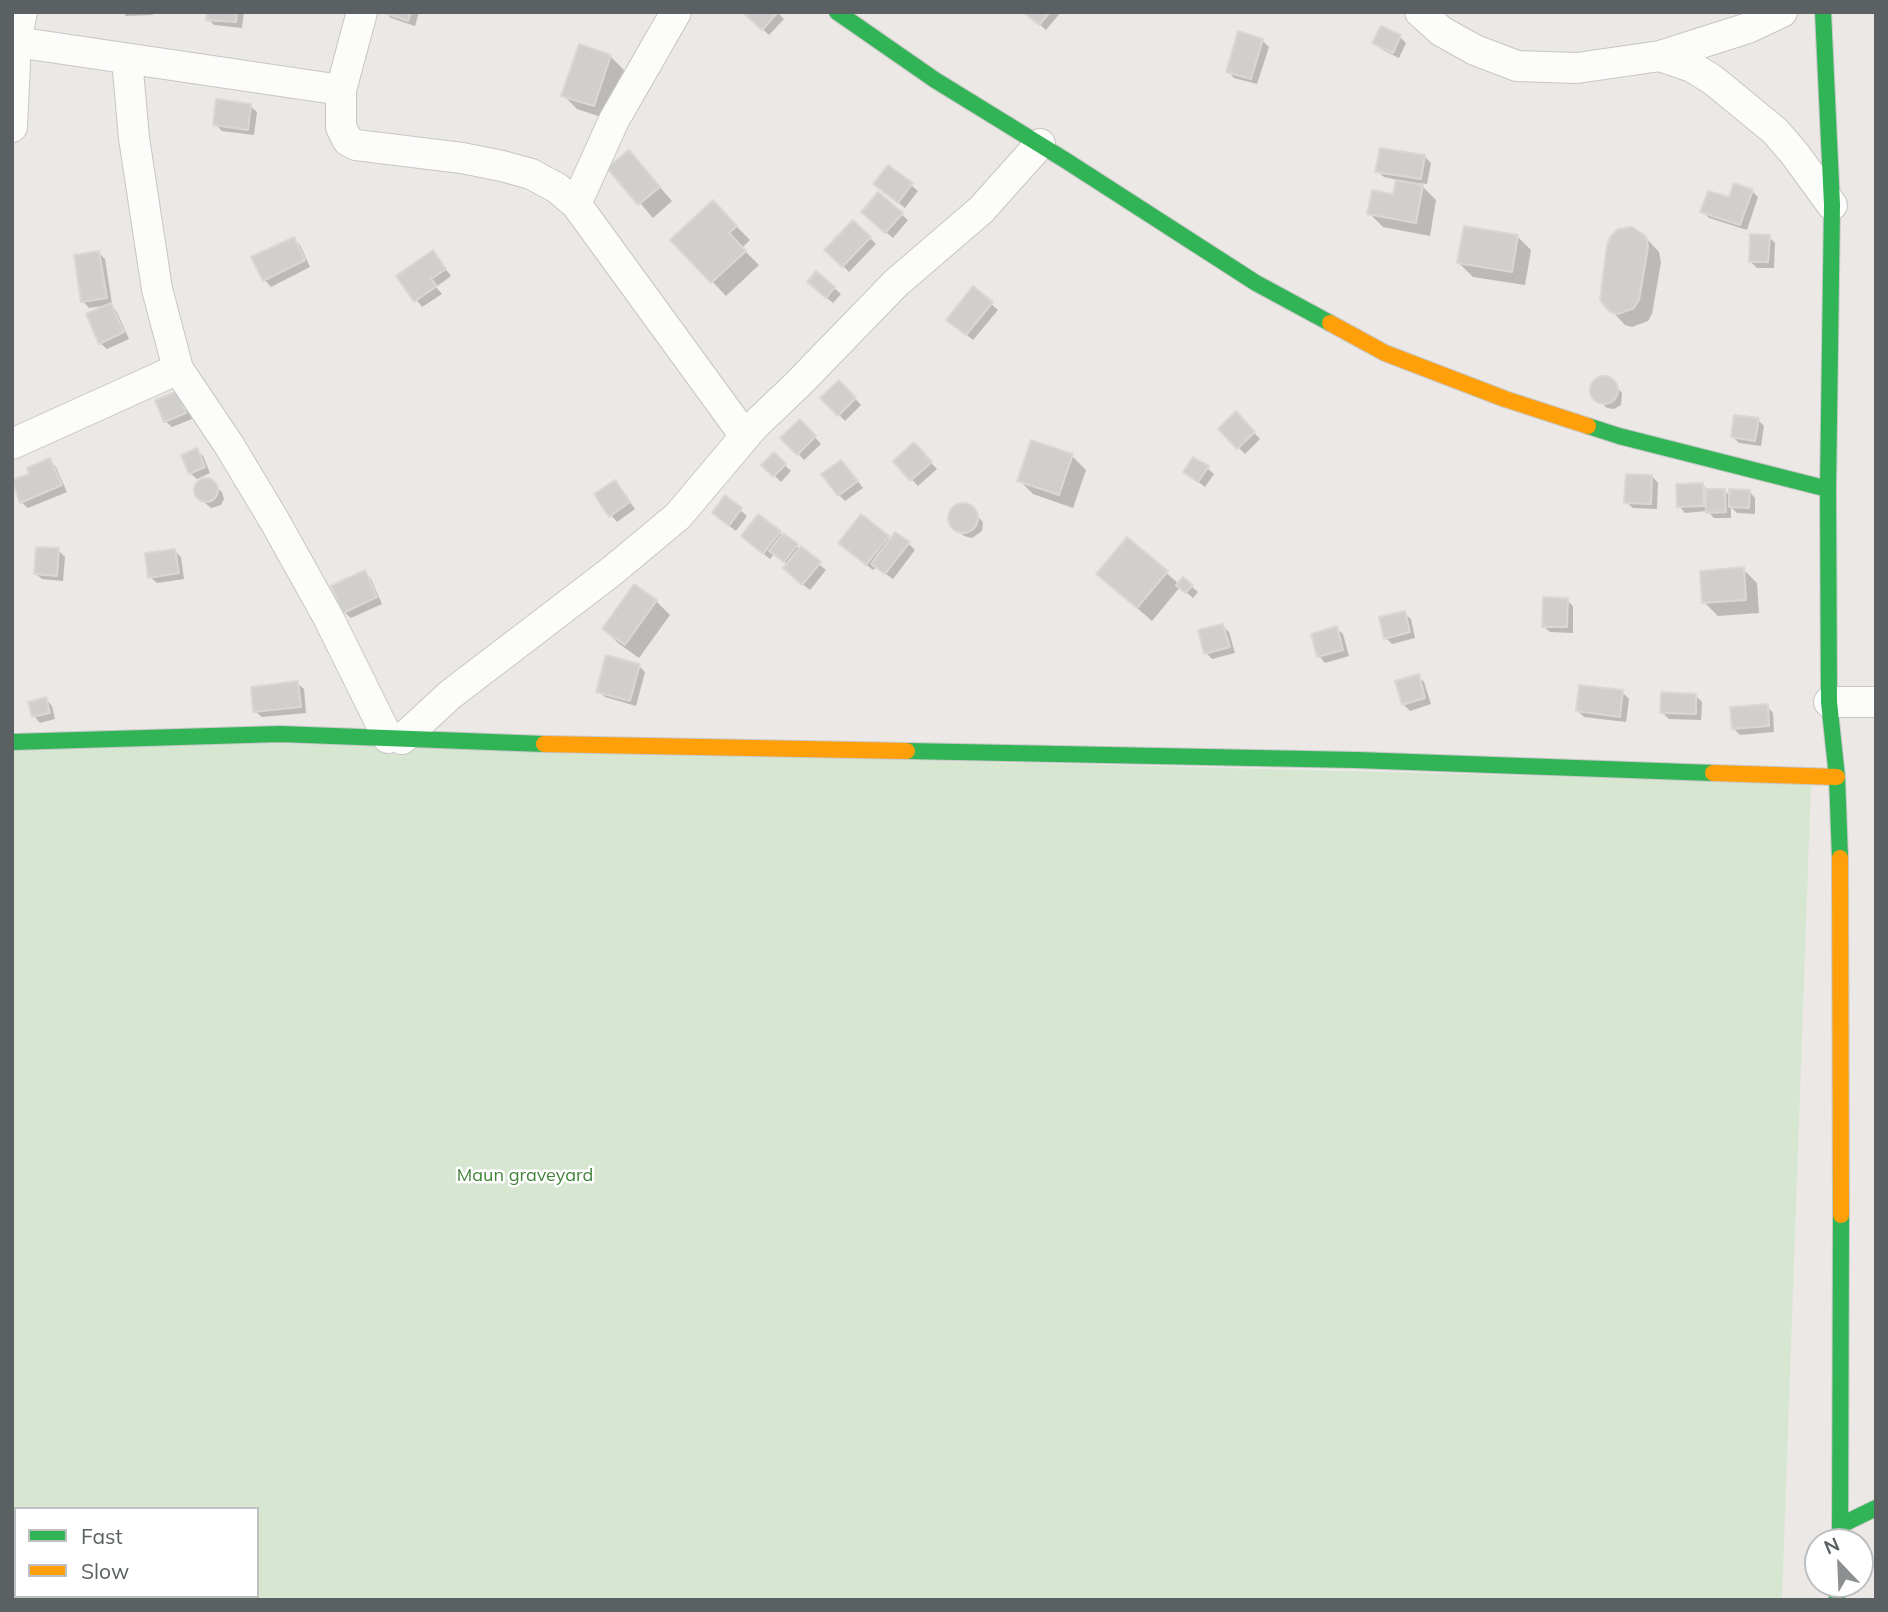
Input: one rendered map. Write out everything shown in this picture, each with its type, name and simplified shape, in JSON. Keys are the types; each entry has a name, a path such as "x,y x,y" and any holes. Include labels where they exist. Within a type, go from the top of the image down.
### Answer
{"street":[{"path":"12,127 16,42 22,12"},
{"path":"362,12 341,90 341,127 348,141 356,145 463,158 502,166 531,174 557,188 576,204 745,436"},
{"path":"576,204 614,121 676,12"},
{"path":"837,12 935,80 1040,144 1256,284 1384,353 1505,399 1619,436 1828,489"},
{"path":"1420,12 1441,31 1475,50 1517,66 1577,68 1660,56 1748,28 1782,12"},
{"path":"1823,12 1832,205 1828,489 1829,702 1837,777 1841,888 1841,1528"},
{"path":"16,42 341,90"},
{"path":"1660,56 1692,67 1713,80 1775,131 1832,205"},
{"path":"127,59 134,138 157,289 178,369 229,445 274,520 395,739"},
{"path":"395,739 611,572 678,516 745,436 896,283 981,210 1040,144"},
{"path":"12,444 178,369"},
{"path":"1829,702 1876,702"},
{"path":"12,742 280,734 395,739 1356,760 1837,777"},
{"path":"1841,1525 1876,1508"}],"green space":[{"name":"Maun graveyard","path":"12,737 1811,783 1782,1600 13,1600"}],"building":[{"path":"207,12 237,12 236,22 206,20"},
{"path":"382,12 411,12 408,21"},
{"path":"742,12 778,12 762,30"},
{"path":"1023,12 1050,12 1039,25"},
{"path":"1381,26 1401,35 1393,53 1372,43"},
{"path":"1238,31 1263,39 1251,79 1226,72"},
{"path":"579,44 611,55 594,106 561,96"},
{"path":"216,99 251,104 248,130 213,125"},
{"path":"1380,148 1425,155 1421,179 1375,172"},
{"path":"629,150 660,187 638,205 607,168"},
{"path":"888,165 913,183 898,203 873,184"},
{"path":"1396,180 1423,185 1416,223 1367,214 1372,190 1393,194"},
{"path":"1734,183 1753,190 1740,225 1700,212 1708,191 1729,197"},
{"path":"878,192 903,213 885,233 861,212"},
{"path":"713,200 737,226 729,233 746,251 711,283 670,240"},
{"path":"853,220 871,237 842,267 824,250"},
{"path":"1464,226 1518,235 1512,272 1457,263"},
{"path":"1632,227 1646,236 1648,247 1639,300 1634,308 1618,314 1610,312 1600,300 1607,245 1618,229"},
{"path":"1750,234 1770,235 1768,262 1749,262"},
{"path":"294,237 305,260 263,281 251,257"},
{"path":"433,250 446,269 431,279 437,286 414,302 396,276"},
{"path":"99,251 107,298 81,302 74,255"},
{"path":"816,271 835,287 826,298 807,282"},
{"path":"973,286 993,302 966,335 946,320"},
{"path":"111,303 124,332 99,344 86,314"},
{"path":"1604,376 1614,380 1618,390 1614,400 1604,404 1594,400 1590,390 1594,380"},
{"path":"839,380 856,398 838,416 820,398"},
{"path":"178,391 186,413 164,422 155,400"},
{"path":"1236,411 1255,432 1237,449 1218,429"},
{"path":"1734,415 1759,418 1755,441 1731,437"},
{"path":"800,419 816,436 797,455 780,438"},
{"path":"1031,440 1073,454 1059,495 1017,481"},
{"path":"914,442 932,462 910,481 893,461"},
{"path":"197,448 205,467 189,474 181,455"},
{"path":"774,452 786,464 773,477 761,465"},
{"path":"1193,457 1209,466 1198,482 1183,472"},
{"path":"50,458 62,485 20,503 12,480 29,474 27,468"},
{"path":"841,460 858,481 838,496 821,474"},
{"path":"1626,474 1652,475 1651,504 1624,503"},
{"path":"206,478 215,481 218,490 215,499 206,502 197,499 194,490 197,481"},
{"path":"615,480 630,502 609,517 594,494"},
{"path":"1703,483 1704,506 1677,507 1676,484"},
{"path":"1705,489 1725,489 1726,512 1706,513"},
{"path":"1729,489 1750,490 1749,508 1729,507"},
{"path":"725,495 742,508 729,526 712,513"},
{"path":"963,503 969,504 977,512 977,524 969,532 963,533 957,532 949,524 948,518 949,512 957,504"},
{"path":"758,514 781,531 763,554 741,536"},
{"path":"861,514 889,536 866,565 838,543"},
{"path":"895,532 910,542 885,574 871,564"},
{"path":"783,533 798,544 784,562 769,551"},
{"path":"1127,537 1168,571 1137,608 1096,574"},
{"path":"801,546 821,562 802,585 783,568"},
{"path":"36,547 59,548 57,576 34,574"},
{"path":"175,549 179,573 148,578 145,553"},
{"path":"1744,567 1746,600 1702,603 1700,571"},
{"path":"365,570 377,597 343,613 331,586"},
{"path":"1183,577 1193,585 1185,593 1176,585"},
{"path":"634,584 657,600 625,645 602,629"},
{"path":"1543,597 1568,598 1567,627 1542,627"},
{"path":"1405,611 1410,632 1384,639 1379,617"},
{"path":"1223,624 1230,647 1204,654 1198,630"},
{"path":"1337,626 1343,650 1317,657 1311,634"},
{"path":"606,655 640,664 630,701 596,692"},
{"path":"1419,674 1425,698 1402,705 1395,681"},
{"path":"298,681 301,707 253,712 251,687"},
{"path":"1579,685 1623,690 1620,717 1576,711"},
{"path":"1661,692 1696,694 1696,714 1660,713"},
{"path":"46,697 50,713 32,717 28,702"},
{"path":"1768,704 1769,726 1732,729 1730,707"}],"traffic: fast":[{"path":"837,12 935,80 1256,283 1330,323"},
{"path":"1823,12 1832,205 1828,489 1829,702 1837,777 1840,858"},
{"path":"1588,426 1828,489"},
{"path":"12,742 280,734 544,744"},
{"path":"907,751 1356,760 1713,773"},
{"path":"1840,1528 1841,1215"},
{"path":"1841,1525 1876,1508"}],"traffic: slow":[{"path":"1330,323 1385,353 1505,399 1588,426"},
{"path":"544,744 907,751"},
{"path":"1713,773 1837,777"},
{"path":"1840,858 1841,1215"}]}
